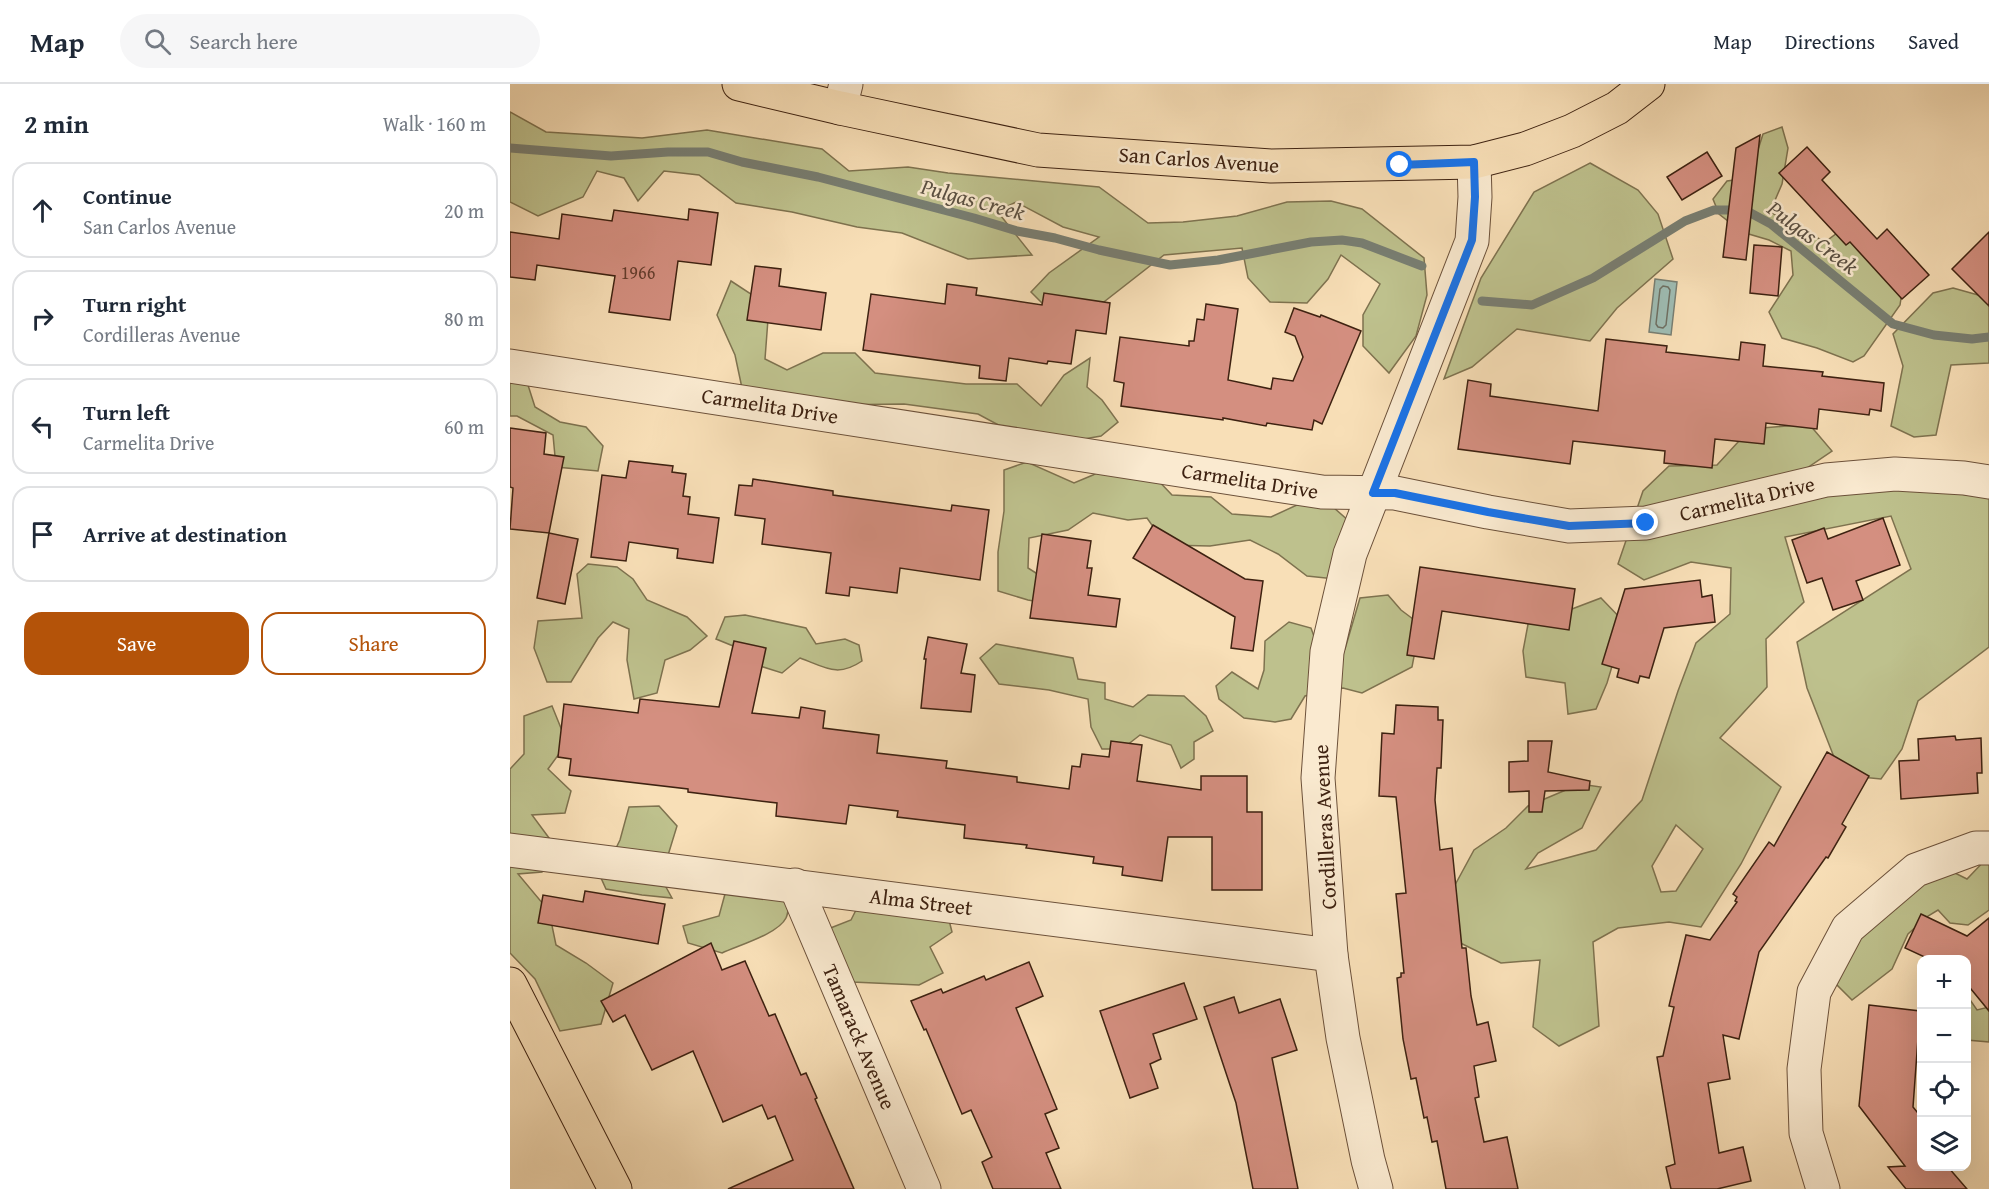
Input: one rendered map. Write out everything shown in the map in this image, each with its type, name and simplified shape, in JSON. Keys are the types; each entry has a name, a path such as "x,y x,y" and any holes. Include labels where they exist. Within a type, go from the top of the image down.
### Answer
{"main road":[{"name":"San Carlos Avenue","path":"739,84 843,96 1038,150 1271,166 1474,162 1525,149 1572,131 1617,108 1648,84"},
{"path":"510,984 615,1189"}],"street":[{"name":"Cordilleras Avenue","path":"1376,1189 1343,1038 1331,955 1318,778 1327,652 1350,554 1472,240 1475,197 1474,162"},
{"name":"Carmelita Drive","path":"510,366 1322,492 1395,493 1569,526 1646,523 1826,480 1895,474 1964,478 1989,482"},
{"path":"1823,1189 1806,1133 1804,1068 1814,992 1848,928 1916,870 1976,848 1989,848"},
{"name":"Alma Street","path":"510,850 1331,955"},
{"name":"Tamarack Avenue","path":"795,885 924,1189"}],"green space":[{"path":"510,112 546,132 642,138 707,130 822,149 849,171 908,167 948,173 1099,187 1148,223 1237,216 1287,202 1331,201 1362,209 1424,258 1427,295 1416,336 1389,373 1363,346 1363,315 1380,284 1341,255 1328,279 1307,303 1270,302 1248,278 1242,248 1164,255 1091,312 1048,309 1031,292 1049,273 1099,237 1063,227 1016,202 997,211 1032,255 968,259 902,233 857,227 792,212 736,203 699,175 664,171 638,201 624,178 597,171 583,197 538,216 510,202"},
{"path":"1782,127 1788,148 1782,184 1770,212 1825,242 1849,224 1903,285 1900,305 1864,356 1853,362 1782,338 1769,312 1793,275 1791,251 1769,240 1742,232 1719,214 1713,199 1727,181 1749,178 1763,134"},
{"path":"1590,163 1638,190 1658,214 1673,259 1617,308 1590,341 1517,329 1472,367 1444,379 1481,278 1534,192"},
{"path":"731,281 769,306 765,359 787,370 823,353 855,353 875,373 966,384 1017,384 1041,406 1064,375 1090,358 1087,387 1102,400 1118,422 1101,436 1067,442 1004,428 978,414 904,404 829,405 742,388 735,355 717,315"},
{"path":"1953,288 1989,298 1989,363 1951,365 1936,435 1914,437 1891,426 1903,366 1893,334 1933,293"},
{"path":"510,381 527,382 535,407 560,422 586,427 603,446 598,471 556,467 553,435 517,416 510,416"},
{"path":"1809,424 1832,451 1791,479 1926,489 1989,498 1989,647 1918,701 1902,749 1881,779 1841,775 1807,688 1797,642 1911,569 1891,516 1785,537 1804,602 1766,639 1767,687 1720,738 1781,787 1741,864 1701,927 1669,922 1618,928 1593,942 1599,1026 1559,1046 1533,1027 1540,960 1501,963 1440,933 1442,909 1474,850 1506,828 1528,806 1580,784 1601,787 1582,828 1538,853 1526,869 1596,850 1642,800 1696,643 1730,614 1731,568 1691,562 1644,580 1618,564 1643,491 1669,466 1717,465 1750,429","holes":["1676,825 1703,849 1676,891 1661,892 1652,866"]},
{"path":"1132,453 1172,495 1211,497 1232,514 1271,517 1299,504 1333,507 1350,522 1335,579 1307,576 1278,554 1250,540 1210,546 1166,545 1147,518 1128,520 1093,513 1068,530 1029,538 1028,568 1066,592 1056,605 998,591 998,552 1004,511 1004,470 1027,462 1074,483"},
{"path":"588,564 617,567 633,579 647,600 687,617 707,636 690,650 665,660 657,693 634,699 627,660 629,629 613,622 598,638 571,682 547,682 534,648 538,621 582,618 577,574"},
{"path":"1388,595 1401,610 1417,622 1417,641 1412,667 1362,693 1343,688 1305,696 1291,719 1275,722 1244,718 1219,699 1216,686 1232,672 1258,689 1264,670 1265,641 1289,622 1311,628 1319,650 1345,649 1360,598"},
{"path":"1601,598 1625,623 1607,683 1596,709 1568,714 1565,683 1526,677 1523,651 1529,619 1564,612"},
{"path":"745,615 806,628 816,644 845,639 859,645 862,661 838,670 800,658 782,673 760,666 743,650 716,639 725,617"},
{"path":"996,644 1073,658 1078,679 1105,683 1105,699 1133,707 1148,695 1184,696 1206,716 1213,731 1194,742 1194,759 1181,768 1171,745 1140,735 1122,749 1102,749 1091,727 1088,699 1049,690 999,684 980,658"},
{"path":"552,706 567,743 548,769 571,791 565,813 532,815 552,842 542,872 518,874 549,911 556,945 613,983 601,1024 560,1031 535,979 510,953 510,769 524,754 524,716"},
{"path":"659,806 677,826 661,878 672,898 606,889 601,878 620,840 629,807"},
{"path":"1989,856 1989,910 1968,925 1950,923 1938,910 1928,916 1908,934 1892,969 1852,1000 1832,980 1852,933 1919,875 1947,869 1967,879"},
{"path":"747,874 790,904 782,924 767,934 722,953 688,943 683,926 719,916 725,894"},
{"path":"862,898 949,920 952,932 930,947 943,973 919,985 852,982 823,931 851,920"},
{"path":"1971,1001 1977,1010 1989,1007 1989,1042 1971,1040"}],"water":[{"path":"1655,279 1677,282 1671,335 1649,332"}],"building":[{"path":"1760,135 1746,260 1723,257 1736,148"},
{"path":"1807,147 1830,172 1822,180 1877,239 1887,229 1929,275 1902,299 1850,242 1846,245 1779,173"},
{"path":"1707,152 1722,176 1682,200 1667,177"},
{"path":"689,209 718,213 711,265 678,261 670,320 609,312 615,276 537,265 535,280 510,277 510,232 559,239 562,214 612,221 614,210 688,220"},
{"path":"1989,232 1989,306 1952,269"},
{"path":"1754,245 1782,247 1778,296 1750,293"},
{"path":"755,266 781,269 779,286 826,293 821,330 747,320"},
{"path":"947,284 977,288 976,295 1042,305 1044,293 1110,303 1106,334 1076,330 1071,364 1048,361 1047,364 1009,358 1006,381 979,378 980,366 863,350 871,294 945,304"},
{"path":"1206,304 1238,309 1228,380 1271,389 1273,378 1293,381 1303,357 1295,336 1285,332 1294,308 1320,317 1321,315 1361,331 1322,424 1314,420 1312,430 1267,423 1266,426 1223,418 1223,420 1121,406 1124,383 1114,381 1120,337 1189,346 1189,341 1194,341 1197,319 1204,320"},
{"path":"1606,339 1667,346 1666,352 1739,360 1741,342 1765,345 1763,366 1823,372 1822,376 1884,383 1881,411 1870,409 1869,415 1819,409 1817,429 1766,423 1764,444 1715,439 1712,468 1664,463 1665,451 1573,441 1570,464 1458,449 1468,380 1491,384 1490,396 1598,411"},
{"path":"510,428 546,433 544,454 564,457 549,533 510,529 513,488 510,487"},
{"path":"629,461 673,466 672,472 686,474 683,496 690,497 688,514 719,518 713,563 677,558 678,549 629,542 626,561 591,557 602,475 626,478"},
{"path":"753,479 833,491 833,495 951,511 952,505 989,510 980,580 900,568 897,593 850,587 849,596 826,593 831,553 762,544 765,519 735,515 739,485 752,486"},
{"path":"1883,518 1900,565 1856,581 1863,600 1833,610 1822,578 1807,583 1792,540 1824,528 1828,539"},
{"path":"1153,525 1245,579 1263,581 1253,651 1231,648 1235,617 1133,558"},
{"path":"549,533 578,539 565,604 537,598"},
{"path":"1042,534 1091,541 1087,568 1092,568 1088,595 1120,599 1116,627 1030,618"},
{"path":"1420,567 1575,589 1569,630 1442,611 1434,659 1407,655"},
{"path":"1700,580 1702,597 1712,595 1715,622 1664,628 1649,678 1640,676 1638,683 1617,677 1619,669 1602,664 1625,589"},
{"path":"928,637 967,644 961,673 975,675 971,712 921,708 926,659 924,659"},
{"path":"734,641 766,648 752,713 799,718 801,707 825,711 823,728 879,735 877,753 947,761 946,768 1017,777 1017,782 1069,789 1072,766 1080,767 1082,754 1109,757 1111,741 1142,745 1137,781 1201,790 1201,776 1247,776 1247,812 1262,812 1262,890 1212,890 1212,837 1168,837 1162,881 1122,875 1123,867 1093,863 1094,857 1026,848 1027,845 964,838 965,825 897,817 898,811 849,805 846,824 776,816 777,803 688,792 688,789 569,775 571,759 558,757 564,704 638,713 640,699 719,707"},
{"path":"1396,705 1438,707 1438,720 1443,720 1441,768 1437,768 1435,800 1440,850 1452,848 1462,948 1466,948 1471,996 1477,1025 1488,1022 1496,1061 1474,1066 1479,1097 1475,1098 1484,1142 1507,1137 1518,1189 1446,1189 1437,1141 1432,1142 1427,1117 1424,1118 1416,1078 1411,1079 1403,1039 1397,978 1404,973 1396,894 1406,893 1396,797 1379,796 1382,733 1394,734"},
{"path":"1955,736 1956,740 1981,738 1982,773 1977,773 1978,793 1901,799 1899,761 1919,760 1918,739"},
{"path":"1528,741 1552,741 1548,772 1590,781 1589,790 1545,791 1542,812 1529,812 1529,791 1509,792 1509,762 1528,761"},
{"path":"1827,752 1869,776 1842,824 1846,827 1828,858 1826,857 1759,952 1739,1039 1723,1035 1730,1079 1708,1083 1719,1153 1743,1147 1751,1181 1717,1189 1671,1189 1666,1167 1675,1164 1657,1057 1663,1056 1674,1007 1669,1006 1686,935 1710,940 1737,902 1735,901 1737,897 1733,894 1769,842 1774,846"},
{"path":"585,891 665,904 658,944 538,923 543,895 583,902"},
{"path":"1921,914 1967,936 1989,918 1989,1011 1971,989 1971,955 1920,955 1905,948"},
{"path":"711,943 722,970 745,961 769,1016 775,1014 801,1075 806,1073 854,1189 728,1189 793,1160 775,1116 768,1119 762,1105 723,1122 693,1051 652,1070 625,1015 613,1022 601,1001"},
{"path":"1029,962 1043,996 1016,1008 1057,1109 1045,1114 1059,1148 1046,1153 1061,1189 993,1189 982,1162 992,1157 971,1110 962,1114 926,1029 924,1030 911,1001 941,989 943,993 984,976 986,980"},
{"path":"1184,983 1197,1019 1153,1034 1161,1059 1150,1064 1158,1088 1130,1098 1100,1011"},
{"path":"1234,997 1239,1013 1280,999 1297,1050 1272,1058 1298,1189 1253,1189 1236,1103 1204,1007"},
{"path":"1869,1005 1917,1011 1913,1107 1917,1112 1917,1171 1951,1171 1967,1189 1906,1189 1888,1167 1905,1166 1859,1106"}],"waterway":[{"name":"Pulgas Creek","path":"510,148 611,156 708,152 742,162 818,177 1017,231 1170,265 1218,260 1311,242 1342,240 1362,243 1422,266"},
{"name":"Pulgas Creek","path":"1482,301 1532,305 1593,278 1685,221 1714,210 1745,210 1771,224 1893,324 1934,335 1972,339 1989,337"}],"route":[{"path":"1400,165 1474,162 1475,197 1472,240 1373,493 1395,493 1569,526 1646,523"}]}
